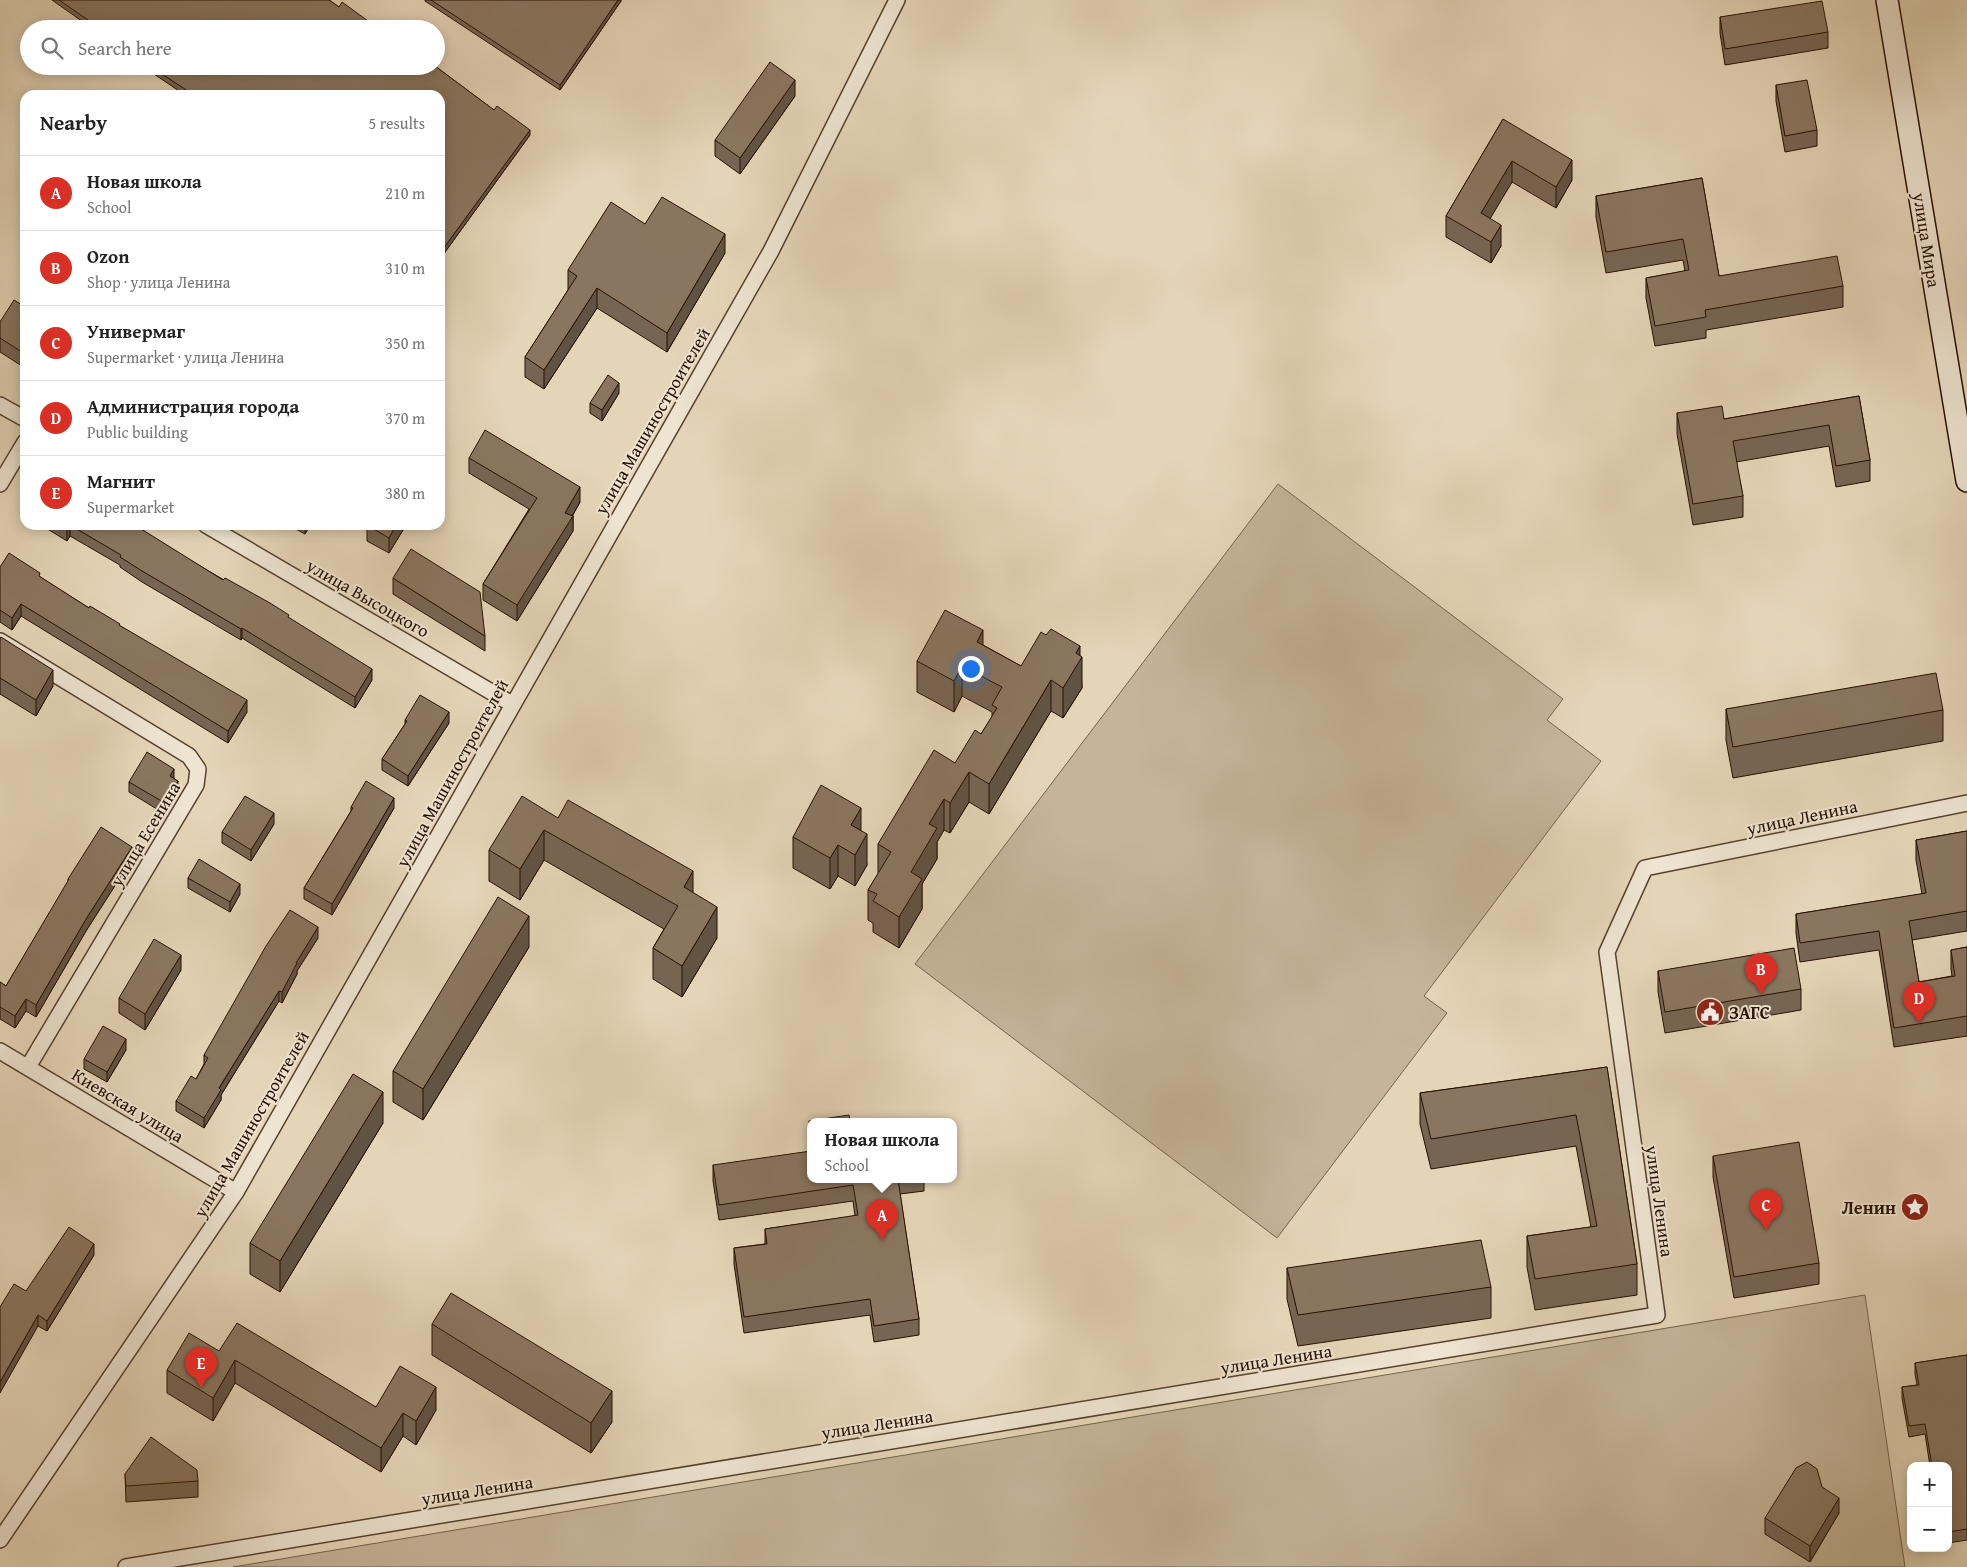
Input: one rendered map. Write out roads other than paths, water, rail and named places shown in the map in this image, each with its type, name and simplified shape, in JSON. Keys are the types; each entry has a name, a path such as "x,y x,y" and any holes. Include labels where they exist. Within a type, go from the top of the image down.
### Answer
{"street":[{"name":"улица Машиностроителей","path":"0,1540 236,1192 771,251 897,0"},
{"name":"улица Мира","path":"1887,0 1967,481"},
{"path":"0,405 20,416"},
{"path":"0,484 20,450"},
{"name":"улица Высоцкого","path":"215,530 512,704"},
{"name":"улица Есенина","path":"0,641 189,756 198,769 196,785 28,1067"},
{"name":"улица Ленина","path":"126,1567 1657,1315 1607,952 1645,868 1967,803"},
{"name":"Киевская улица","path":"0,1051 236,1192"}],"place":[{"name":"Ozon","path":"1761,994"},
{"name":"ЗАГС","path":"1710,1012"},
{"name":"Администрация города","path":"1919,1023"},
{"name":"Ленин","path":"1915,1207"},
{"name":"Универмаг","path":"1766,1230"},
{"name":"Новая школа","path":"882,1240"},
{"name":"Магнит","path":"201,1388"}]}
